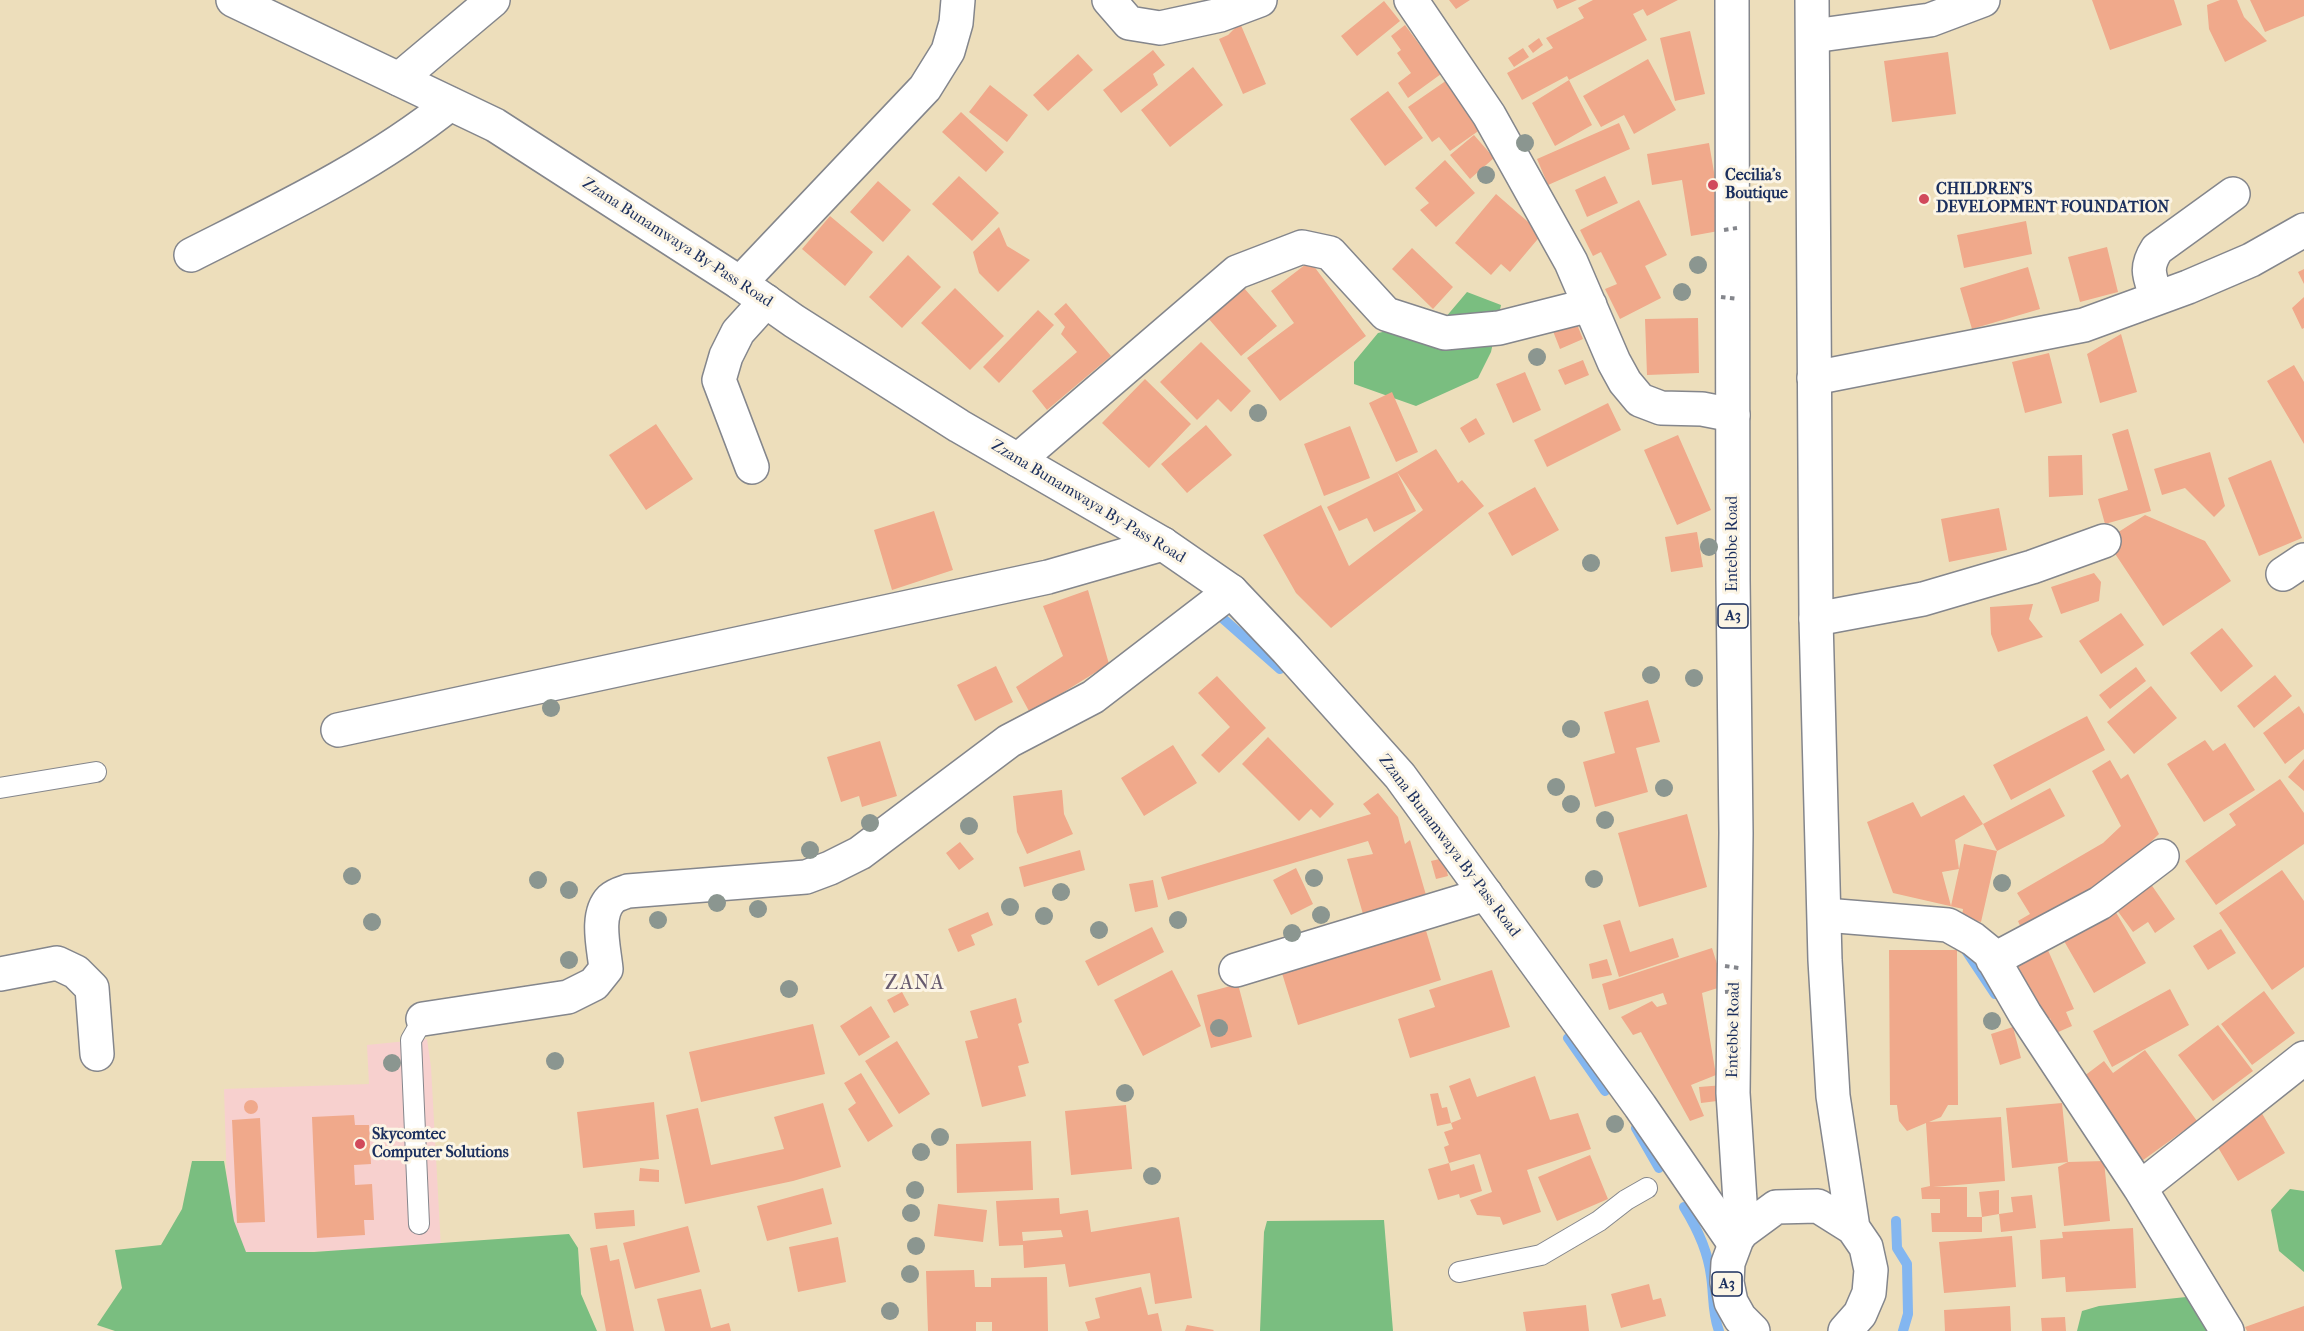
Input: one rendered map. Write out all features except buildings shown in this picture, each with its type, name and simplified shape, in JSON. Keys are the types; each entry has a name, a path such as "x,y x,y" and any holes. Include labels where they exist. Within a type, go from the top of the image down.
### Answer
{"street":[{"name":"Zzana Bunamwaya By-Pass Road","path":"232,0 495,125 949,420 1163,544 1231,591 1400,776 1738,1238"},
{"path":"399,79 493,0"},
{"path":"752,467 718,380 753,292 925,88 948,51 956,23 958,0"},
{"path":"1108,0 1129,23 1160,28 1220,15 1260,0"},
{"path":"1411,0 1489,115 1571,262 1625,382 1640,400 1661,408 1702,409 1733,415"},
{"name":"Entebbe Road","path":"1732,0 1736,833 1733,1093 1738,1238"},
{"path":"1812,0 1816,619 1825,960 1833,1096 1853,1228"},
{"path":"1813,36 1930,20 1983,0"},
{"path":"191,255 335,179 417,130 450,104"},
{"path":"2157,298 2148,270 2150,260 2157,249 2233,194"},
{"path":"1814,378 2084,325 2251,260 2304,230"},
{"path":"1018,460 1237,272 1302,247 1330,253 1386,314 1444,333 1499,328 1590,305"},
{"path":"1816,619 1923,599 2032,567 2104,541"},
{"path":"338,730 1048,577 1163,544"},
{"path":"423,1019 568,997 594,984 606,969 602,917 604,908 612,897 628,891 806,877 860,853 1009,741 1093,697 1231,591"},
{"path":"1993,960 2100,903 2162,856"},
{"path":"1236,970 1486,894"},
{"path":"1825,915 1948,925 1973,939 1989,952 2025,1014 2140,1188 2226,1331"},
{"path":"0,974 57,963 76,972 92,988 97,1054"},
{"path":"2140,1188 2304,1058"},
{"path":"1738,1238 1776,1207 1818,1206 1853,1228 1866,1247 1871,1270 1869,1293 1860,1314 1845,1331"},
{"name":"A3","path":"1738,1238 1728,1263 1727,1282 1731,1302 1740,1318 1753,1331"}],"lane":[{"path":"0,788 96,772"},
{"path":"419,1224 411,1040 423,1019"},
{"path":"1459,1272 1541,1254 1599,1221 1626,1200 1647,1188"}],"path":[{"path":"1724,230 1737,228"},
{"path":"1722,297 1738,298"},
{"path":"1725,966 1739,968"},
{"path":"1725,992 1736,991"},
{"path":"1727,1050 1743,1046"}],"shaded area":[{"path":"427,1039 431,1067 441,1248 229,1254 224,1089 369,1084 367,1045"}],"green space":[{"path":"1467,292 1501,305 1491,352 1478,378 1416,406 1354,384 1354,362 1378,333 1445,318"},
{"path":"192,1161 224,1161 234,1221 246,1252 314,1252 569,1234 578,1248 581,1294 597,1331 115,1331 97,1325 122,1288 115,1250 161,1245 182,1209"},
{"path":"2290,1189 2304,1191 2304,1272 2279,1251 2271,1210"},
{"path":"1384,1220 1393,1331 1260,1331 1264,1232 1267,1221"},
{"path":"2196,1296 2214,1331 2077,1331 2082,1311 2099,1306"}],"waterway":[{"path":"1220,616 1280,669"},
{"path":"1965,949 1995,994"},
{"path":"1568,1038 1605,1091"},
{"path":"1636,1128 1659,1168"},
{"path":"1684,1207 1705,1249 1719,1331"},
{"path":"1896,1221 1897,1248 1907,1264 1908,1314 1903,1331"}],"place":[{"name":"Cecilia's Boutique","path":"1713,185"},
{"name":"CHILDREN'S DEVELOPMENT FOUNDATION","path":"1924,199"},
{"name":"Skycomtec Computer Solutions","path":"360,1144"}],"district":[{"name":"ZANA","path":"915,984"}]}
